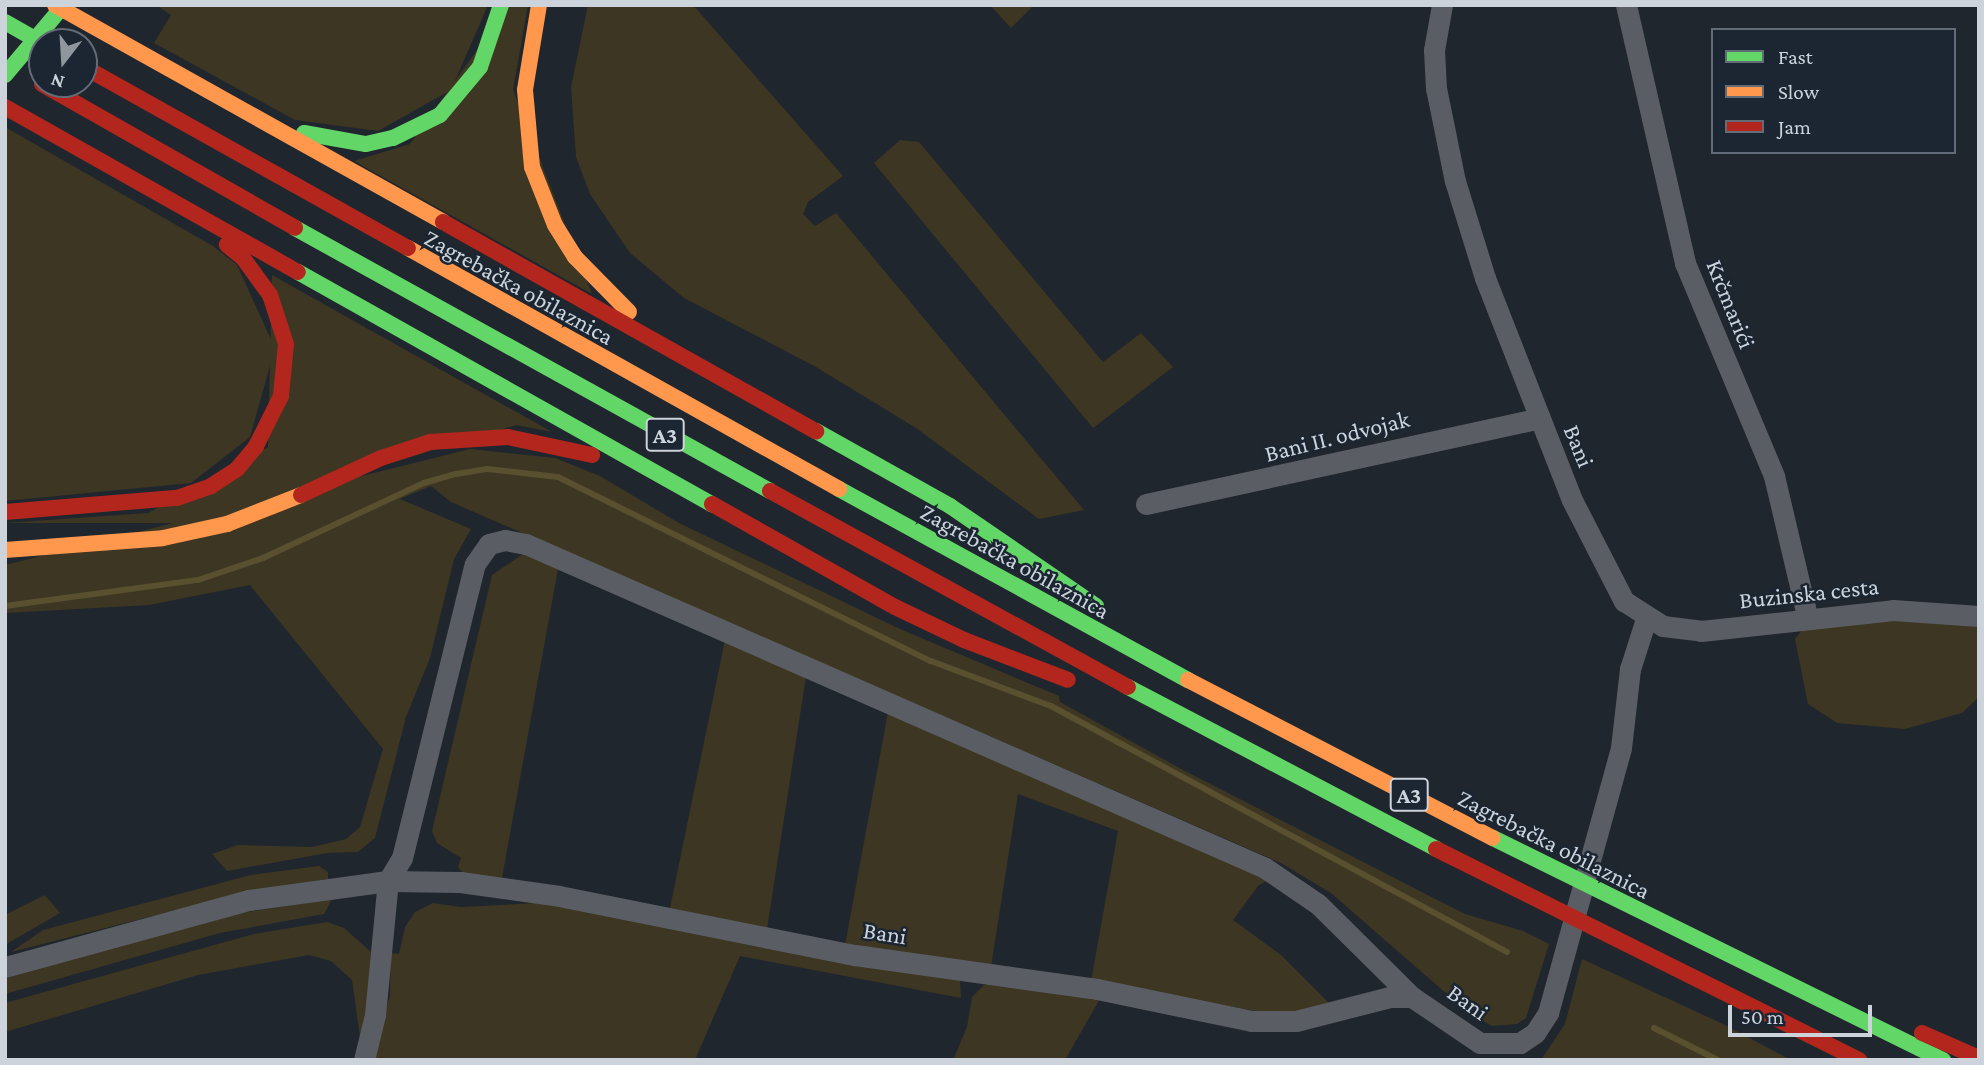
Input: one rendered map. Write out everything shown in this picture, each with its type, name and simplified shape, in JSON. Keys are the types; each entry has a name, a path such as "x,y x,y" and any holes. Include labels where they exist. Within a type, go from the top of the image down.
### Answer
{"highway":[{"path":"55,5 950,506 1110,614"},
{"path":"5,75 64,5"},
{"path":"242,112 345,144 366,144 415,129 440,115 468,87 491,41 501,5"},
{"path":"539,5 527,65 525,113 532,167 555,225 575,257 627,311 660,334 761,389 781,413"},
{"path":"5,31 12,18 28,31"},
{"name":"A3","path":"5,63 28,76"},
{"name":"Zagrebačka obilaznica","path":"98,75 1084,625 1548,867 1943,1060"},
{"name":"A3","path":"67,98 696,452 1294,777 1601,935 1859,1060"},
{"path":"5,107 700,500 942,630 1088,690"},
{"path":"5,512 135,504 177,498 212,486 237,469 256,446 281,396 286,344 270,295 255,272 224,243 147,197 131,178"},
{"path":"5,550 163,538 227,524 270,510 381,458 430,442 475,436 508,437 565,447 700,500"},
{"path":"1236,685 1270,723"},
{"path":"1227,760 1294,777"},
{"path":"1703,985 1751,1026"},
{"path":"1795,990 1862,1006 1979,1058"}],"street":[{"name":"Bani","path":"5,967 249,900 388,881 460,882 559,896 855,955 1097,989 1251,1021 1296,1021 1390,998 1412,998 1468,1037 1499,1046 1520,1043 1535,1033 1548,1013 1621,748 1630,669 1646,619 1618,594 1572,500 1485,278 1455,181 1436,88 1433,50 1442,5"},
{"name":"Krčmarići","path":"1626,5 1685,263 1774,476 1807,616"},
{"name":"Bani II. odvojak","path":"1146,504 1540,418"},
{"path":"364,1060 375,1016 388,881 402,858 475,564 491,543 517,540 1265,868 1318,904 1412,998"},
{"name":"Buzinska cesta","path":"1646,619 1701,631 1807,616 1893,610 1979,616"}],"shaded area":[{"path":"156,5 488,5 451,90 378,131 295,120 154,43 171,15"},
{"path":"509,5 528,5 513,90 592,294 354,161 410,144"},
{"path":"588,5 693,5 843,176 808,202 803,214 815,226 836,213 1084,510 1039,519 916,428 816,367 684,298 630,253 590,194 576,157 571,87"},
{"path":"990,5 1034,5 1011,28"},
{"path":"5,127 213,246 237,265 275,348 250,437 191,483 5,501"},
{"path":"900,140 919,142 1103,362 1141,333 1173,367 1093,428 874,163"},
{"path":"272,275 552,432 516,425 195,523 5,523 148,513 268,447"},
{"path":"470,449 555,458 600,476 679,523 900,629 1059,696 1060,702 1185,771 1465,914 1523,931 1549,944 1526,1018 1517,1024 1492,1026 1471,1015 1331,893 1281,863 451,502 431,486 400,499 471,529 454,559 430,658 406,717 375,838 358,852 327,853 227,871 212,854 238,845 312,847 346,839 360,827 383,749 250,585 149,605 5,613 5,565"},
{"path":"523,554 558,569 502,878 463,873 458,867 461,858 437,843 432,831 492,575"},
{"path":"1894,619 1979,625 1979,697 1962,713 1905,729 1837,723 1808,704 1795,639 1802,630"},
{"path":"725,640 806,676 767,929 670,908"},
{"path":"888,712 1269,879 1258,886 1233,920 1281,955 1333,1007 1277,1015 1091,981 1118,831 1018,794 991,967 845,945"},
{"path":"319,866 328,872 328,879 251,891 11,952 43,930 251,875"},
{"path":"45,895 60,913 5,945 5,915"},
{"path":"332,899 324,914 220,933 5,994 5,979 50,964 241,913"},
{"path":"557,902 960,980 961,998 740,956 695,1060 373,1060 390,995 391,953 399,954 405,927 415,912 433,903 461,907"},
{"path":"327,922 344,928 371,952 367,1017 361,1044 352,980 331,961 309,955 198,975 5,1032 5,1003 254,934"},
{"path":"1582,959 1723,1024 1791,1060 1541,1060 1565,1024"},
{"path":"1008,983 1101,997 1065,1060 953,1060 967,1027 972,997 984,985"}],"waterway":[{"path":"5,606 198,580 263,558 424,483 456,474 487,469 558,477 931,661 1051,706 1507,952"},
{"path":"1654,1028 1718,1060"}],"traffic: fast":[{"path":"5,75 64,5"},
{"path":"304,133 366,144 393,138 440,115 480,67 501,5"},
{"path":"5,22 28,35"},
{"path":"295,228 770,491"},
{"path":"298,272 712,504"},
{"path":"816,431 950,506 1096,606"},
{"path":"839,489 1188,680"},
{"path":"1128,687 1436,849"},
{"path":"1493,838 1943,1060"}],"traffic: slow":[{"path":"55,5 443,222"},
{"path":"539,5 525,90 532,167 555,225 575,257 629,312"},
{"path":"408,248 839,489"},
{"path":"5,550 163,538 227,524 301,495"},
{"path":"1188,680 1493,838"}],"traffic: jam":[{"path":"98,75 408,248"},
{"path":"67,98 295,228"},
{"path":"5,107 298,272"},
{"path":"443,222 816,431"},
{"path":"5,512 177,498 211,486 237,469 256,446 281,396 286,344 270,295 243,258 227,245"},
{"path":"301,495 381,458 430,442 508,437 592,455"},
{"path":"770,491 1128,687"},
{"path":"712,504 895,607 964,640 1068,680"},
{"path":"1436,849 1859,1060"},
{"path":"1922,1033 1979,1058"}]}
